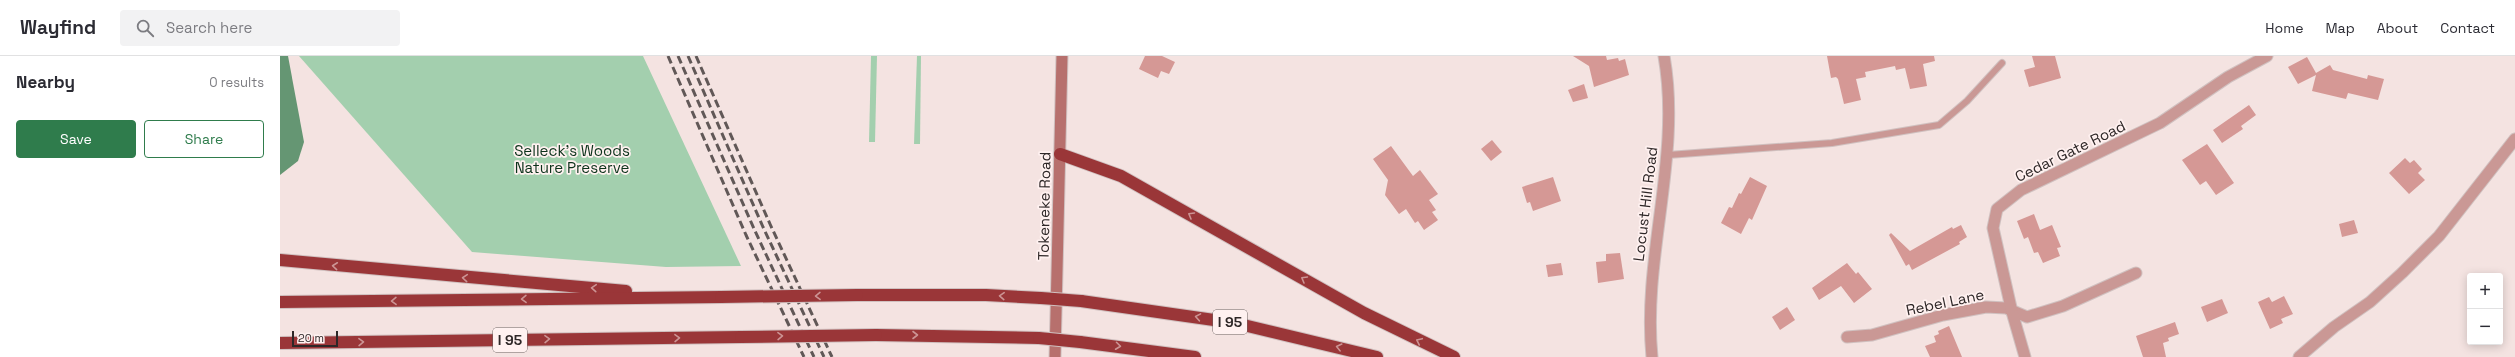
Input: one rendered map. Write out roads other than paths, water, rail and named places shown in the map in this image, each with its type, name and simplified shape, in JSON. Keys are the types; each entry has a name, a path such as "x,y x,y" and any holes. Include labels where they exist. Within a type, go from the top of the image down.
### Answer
{"highway":[{"path":"1060,154 1121,176 1364,314 1454,357"},
{"path":"280,260 441,276 703,297"},
{"name":"I 95","path":"280,302 857,295 986,295 1081,301 1234,323 1376,357"},
{"name":"I 95","path":"280,343 876,335 1039,338 1194,357"}],"main road":[{"name":"Tokeneke Road","path":"1055,357 1062,56"}],"street":[{"name":"Locust Hill Road","path":"1652,357 1650,333 1652,264 1668,154 1670,96 1664,56"},
{"name":"Cedar Gate Road","path":"2025,357 2012,312 1993,228 1998,210 2021,190 2160,123 2228,77 2267,56"},
{"path":"2299,357 2334,327 2370,302 2439,236 2515,139"},
{"name":"Rebel Lane","path":"1847,337 1872,335 1943,315 1986,307 2006,308 2026,317 2063,306 2136,273"}],"lane":[{"path":"1668,154 1832,143 1939,125 1967,101 2002,63"}],"railway":[{"path":"668,56 746,235 804,357"},
{"path":"678,56 755,231 814,357"},
{"path":"688,56 763,227 824,357"},
{"path":"696,56 770,224 832,357"}],"park label":[{"name":"Selleck's Woods Nature Preserve","path":"572,158"}]}
